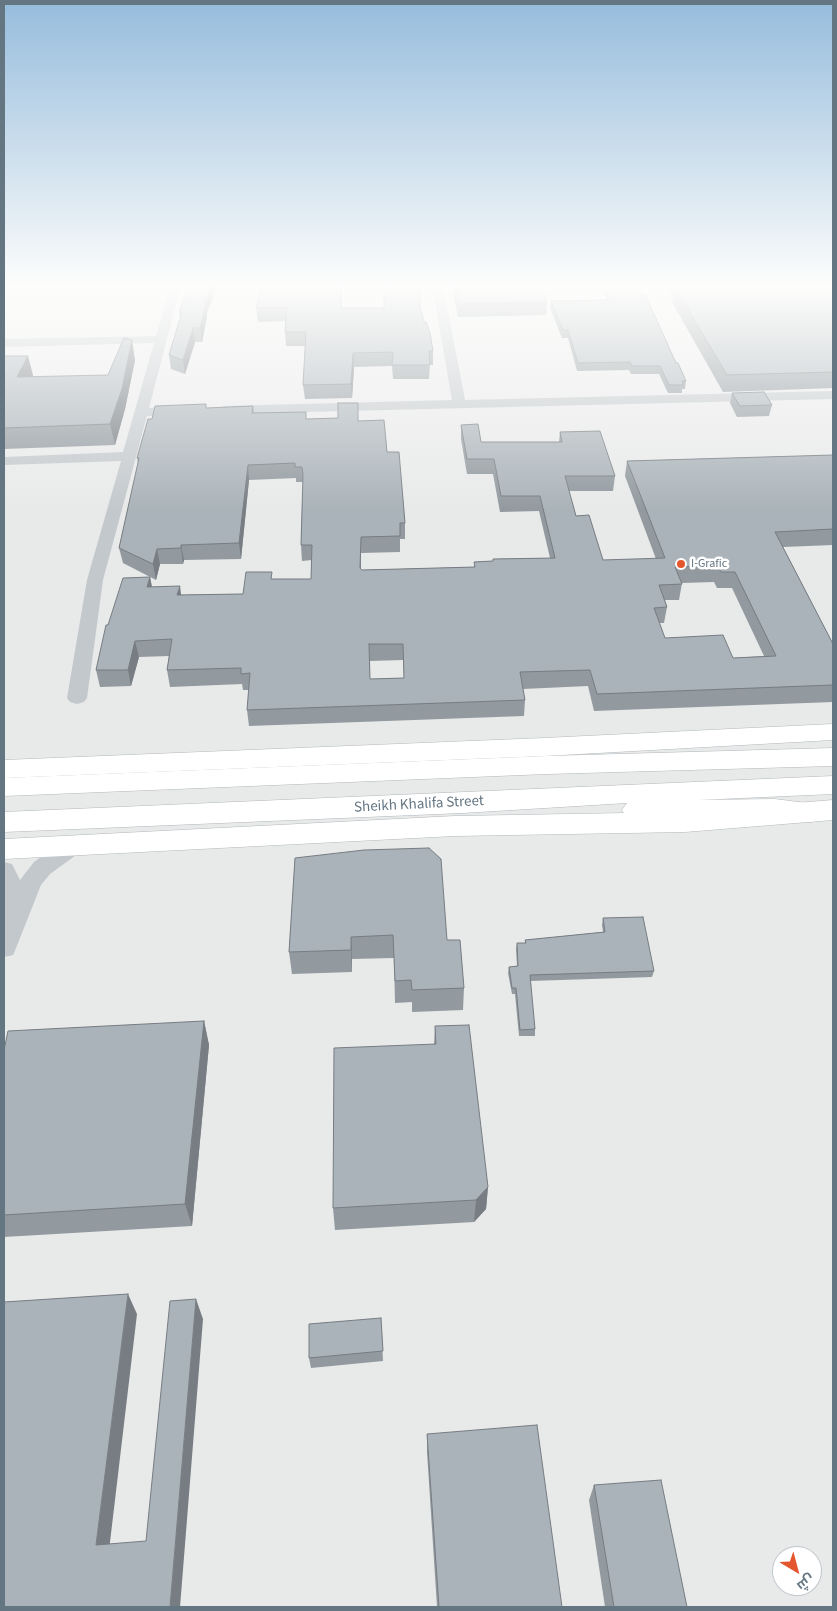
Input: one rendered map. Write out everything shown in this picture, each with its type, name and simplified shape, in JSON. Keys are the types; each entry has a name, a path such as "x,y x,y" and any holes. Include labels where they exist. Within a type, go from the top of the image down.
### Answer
{"main road":[{"path":"4,769 524,748 833,732"},
{"path":"4,787 833,756"},
{"name":"Sheikh Khalifa Street","path":"4,822 462,804 541,798 833,785"},
{"path":"462,804 534,811 775,809 823,811"},
{"path":"4,849 454,826 685,822 823,811"}],"street":[{"path":"77,698 95,580 156,360"},
{"path":"451,360 459,404"},
{"path":"142,412 833,395"},
{"path":"4,460 128,456"},
{"path":"5,943 17,920 31,881 42,868 71,847"},
{"path":"4,870 13,888 5,943"}],"shaded area":[{"path":"4,360 833,360 833,1607 4,1607"}],"building":[{"path":"4,360 26,360 17,377 108,375 114,360 128,360 122,389 110,424 4,428"},
{"path":"304,360 353,360 351,384 303,385"},
{"path":"392,360 430,360 430,365 392,365"},
{"path":"577,360 675,360 678,363 686,381 682,381 683,385 669,385 660,366 632,366 630,362 578,363"},
{"path":"718,360 833,360 833,372 727,375"},
{"path":"764,392 772,405 740,406 732,393"},
{"path":"338,403 358,403 358,421 384,420 387,452 399,452 405,523 400,523 400,536 361,537 360,568 362,570 475,567 474,562 493,561 493,559 555,558 540,496 501,496 494,459 467,459 461,425 478,424 481,442 562,442 560,432 600,431 615,476 565,476 576,516 589,515 603,560 665,558 627,461 833,455 833,529 775,532 833,644 833,685 597,694 590,670 520,672 525,700 247,710 250,673 241,674 241,668 167,670 172,639 135,641 128,670 96,670 106,625 108,625 123,578 150,577 147,587 180,586 177,595 243,594 246,572 272,572 271,579 311,579 312,545 301,545 302,467 295,467 295,463 248,465 239,543 181,545 181,548 157,549 153,564 119,548 139,458 137,458 148,419 152,419 155,406 206,404 206,408 253,406 252,413 306,412 306,419 338,418","holes":["718,566 721,572 735,572 776,656 733,658 723,635 665,638 654,608 667,607 659,585 682,584 675,567","369,644 403,644 404,678 370,679"]},
{"path":"429,848 441,859 447,940 460,940 464,988 412,990 411,980 395,981 393,935 351,937 351,950 289,952 295,858 364,850"},
{"path":"643,917 654,971 530,975 535,1029 520,1030 516,988 512,988 509,967 518,966 517,943 526,943 525,940 605,932 603,918"},
{"path":"204,1021 185,1204 4,1215 4,1050 8,1031"},
{"path":"469,1025 488,1187 476,1200 333,1208 334,1048 436,1044 435,1026"},
{"path":"128,1294 96,1545 146,1541 170,1301 196,1299 170,1607 4,1607 4,1302"},
{"path":"381,1318 383,1351 309,1358 309,1324"},
{"path":"537,1425 562,1607 439,1607 427,1434"},
{"path":"661,1480 687,1607 614,1607 594,1485"}],"place":[{"name":"I-Grafic","path":"681,564"}]}
